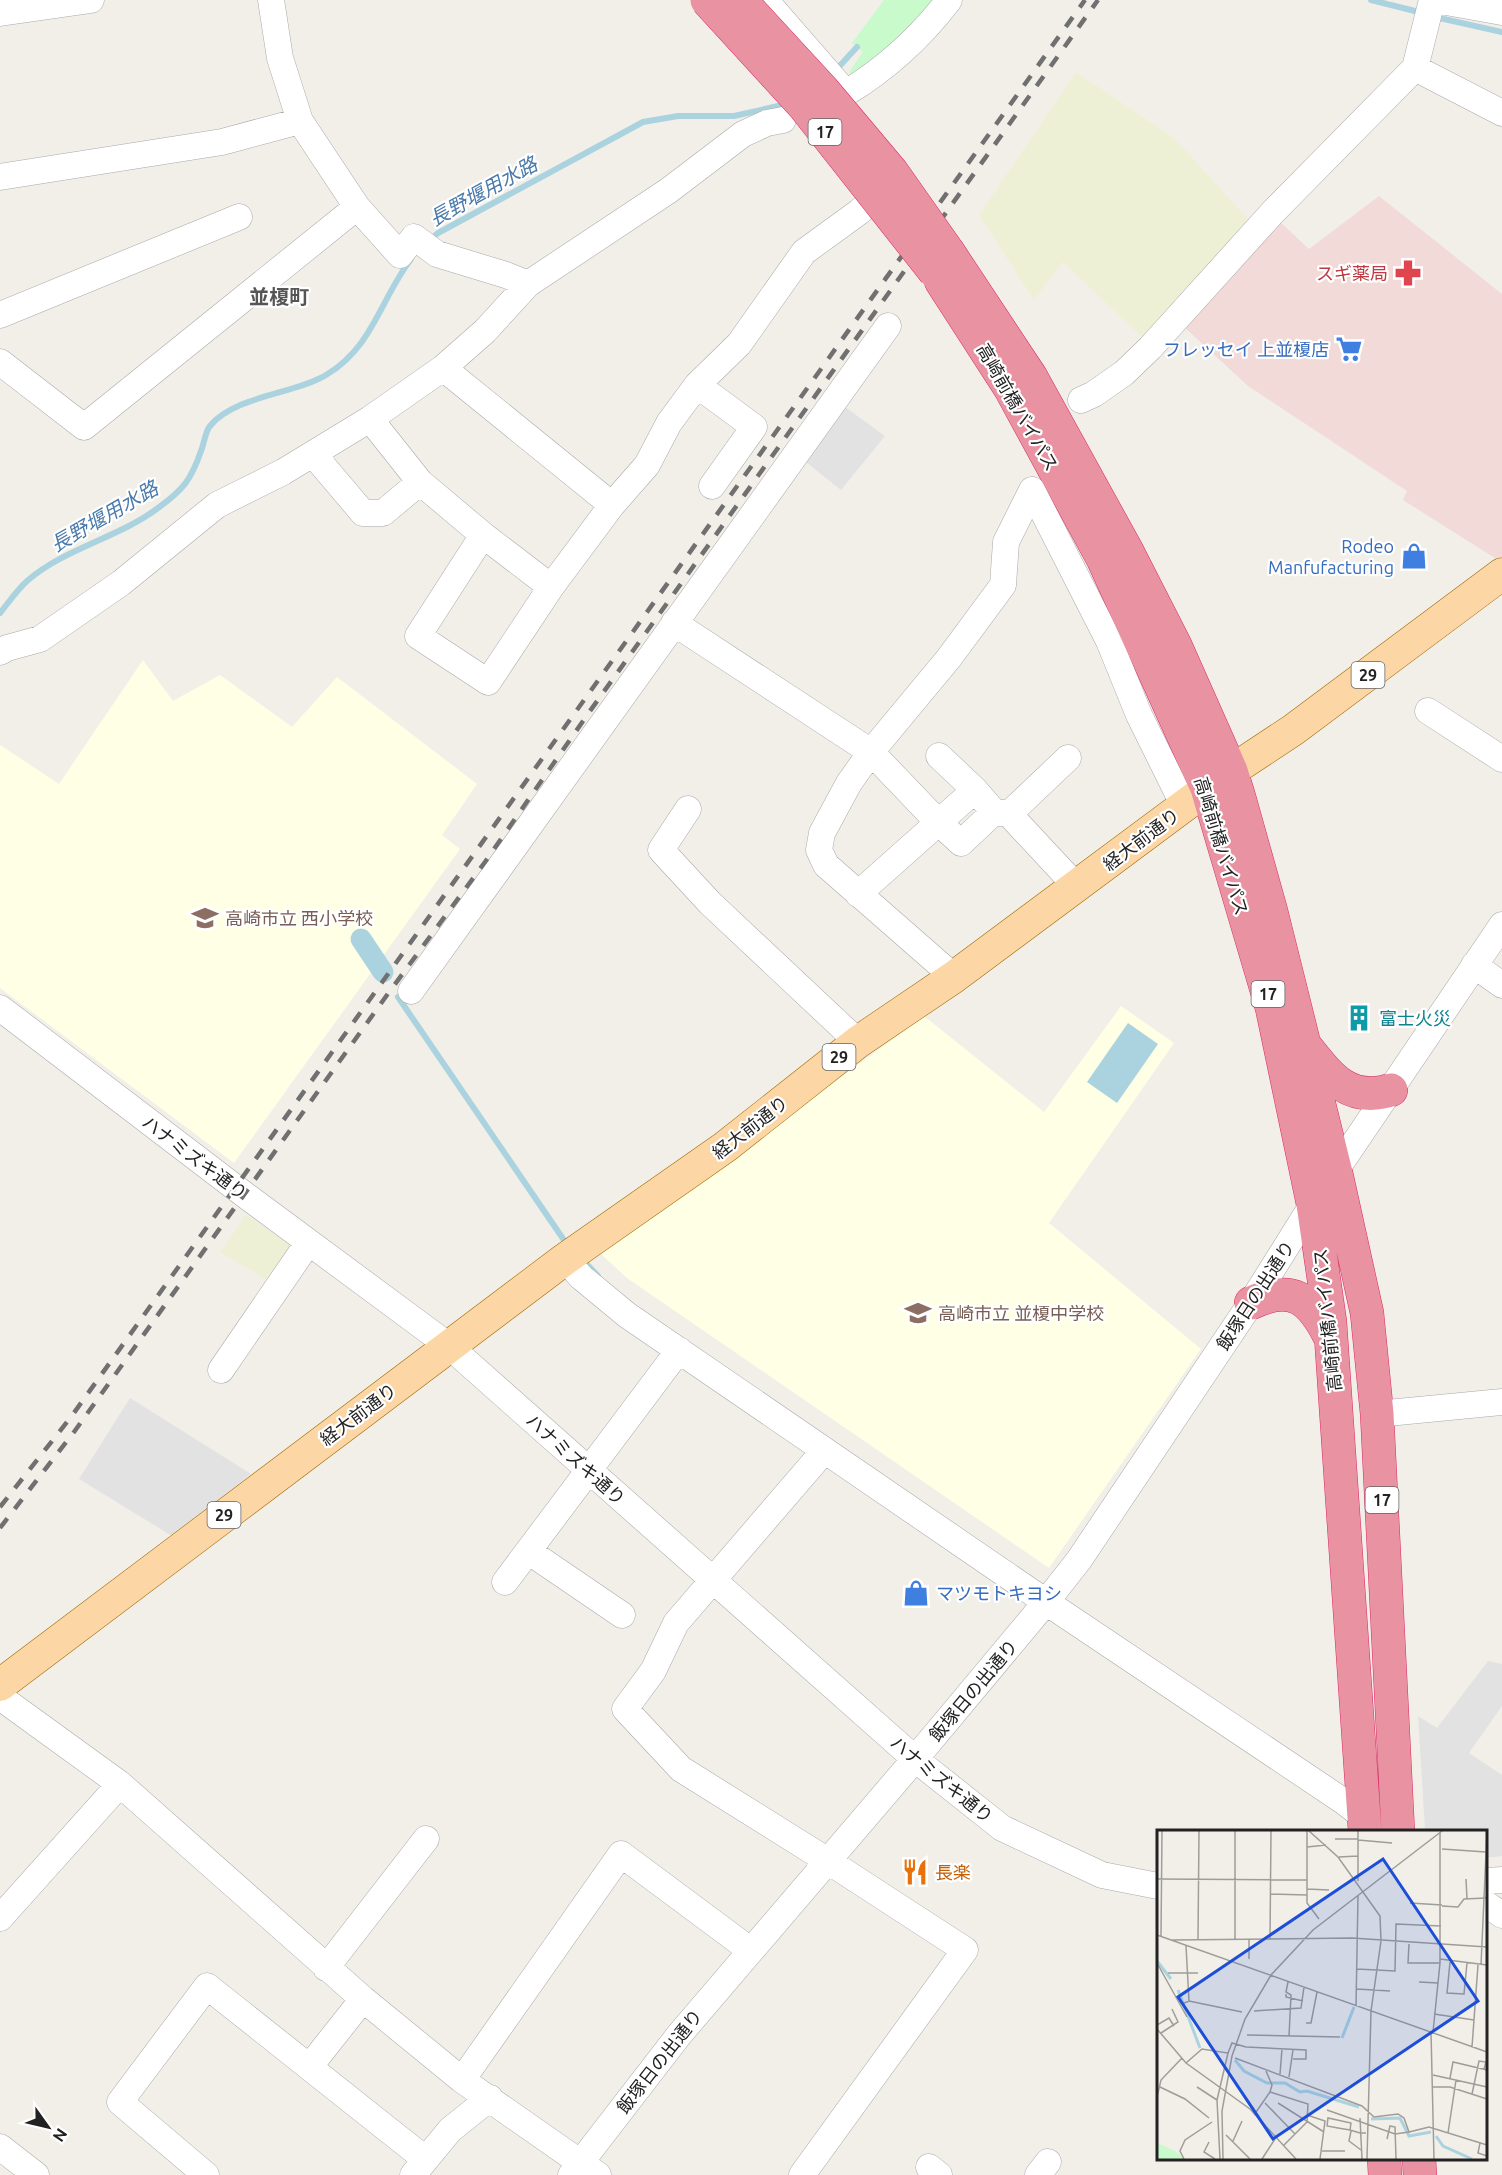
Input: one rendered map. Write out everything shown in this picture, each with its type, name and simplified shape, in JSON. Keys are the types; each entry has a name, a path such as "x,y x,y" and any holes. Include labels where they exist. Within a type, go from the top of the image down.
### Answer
{"highway":[{"name":"高崎前橋バイパス","path":"707,0 942,262"},
{"name":"高崎前橋バイパス","path":"740,0 823,90 892,172 1103,559 1207,789 1271,911 1336,1173 1367,1313 1377,1414 1398,1830"},
{"name":"高崎前橋バイパス","path":"1207,789 1272,1008 1313,1204 1331,1340 1364,1824"},
{"path":"1304,1044 1329,1075 1345,1088 1368,1094 1379,1094 1391,1090"},
{"path":"1251,1303 1267,1296 1291,1295 1301,1298 1316,1313 1331,1340"},
{"path":"1419,2160 1420,2175"}],"main road":[{"name":"経大前通り","path":"1,1686 565,1259 725,1147 858,1042 954,976 1207,789 1293,730 1502,573"}],"street":[{"path":"0,14 91,0"},
{"path":"271,0 280,58 300,121 357,207 417,247 528,284"},
{"path":"483,535 418,636 488,682 550,587 612,505 647,465 669,423 697,385 739,344 804,252 859,212 905,169 900,159 837,82 765,0"},
{"path":"837,82 871,78 902,54 934,21 949,0"},
{"path":"1081,400 1094,394 1124,373 1150,348 1274,212 1415,68 1431,7 1502,12"},
{"path":"1415,68 1502,113"},
{"path":"0,652 40,639 122,583 217,505 283,472 370,419 443,368 485,331 528,284 668,190 743,134 767,123 783,120"},
{"path":"0,177 222,142 300,121"},
{"path":"3,369 84,428 357,207"},
{"path":"0,315 239,218"},
{"path":"411,991 888,326"},
{"path":"443,368 612,505"},
{"path":"697,385 754,427 712,486"},
{"path":"370,419 420,482 550,587"},
{"path":"313,454 363,513 383,513 420,482"},
{"path":"954,976 826,865 819,850 822,832 849,783 871,752 949,658 1003,585 1006,542 1032,490 1109,641 1139,716 1207,789"},
{"path":"674,623 871,752 961,843 1068,758"},
{"path":"1428,711 1502,759"},
{"path":"939,756 1077,887"},
{"path":"858,894 975,790"},
{"path":"688,809 661,850 711,903 858,1042"},
{"name":"飯塚日の出通り","path":"583,2171 679,2035 915,1759 1079,1560 1251,1303 1313,1204 1502,925"},
{"path":"1474,965 1502,985"},
{"name":"ハナミズキ通り","path":"0,1008 308,1243 449,1346 915,1759 1002,1828 1102,1875 1157,1886"},
{"path":"221,1370 308,1243"},
{"path":"565,1259 590,1285 627,1315 1046,1602 1343,1801 1364,1824"},
{"path":"505,1582 679,1350"},
{"path":"1377,1414 1502,1402"},
{"path":"802,2175 965,1950 681,1769 625,1710 653,1671 676,1623 824,1451"},
{"path":"528,1551 621,1615"},
{"path":"1,1686 120,1784 363,2000 462,2080 490,2098 583,2171"},
{"path":"0,1918 120,1784"},
{"path":"326,1968 426,1839"},
{"path":"462,2080 621,1854 750,1950"},
{"path":"1487,1881 1502,1880"},
{"path":"1487,1905 1502,1915"},
{"path":"206,2175 120,2102 207,1986 310,2066 419,2167 450,2130 490,2098"},
{"path":"310,2066 363,2000"},
{"path":"0,2147 36,2175"}],"shaded area":[{"path":"1076,72 1174,138 1249,220 1144,339 1063,262 1034,300 979,215"},
{"path":"1379,196 1502,294 1502,557 1498,560 1403,500 1407,491 1248,386 1181,324 1277,219 1309,249"},
{"path":"841,404 885,436 841,490 802,459"},
{"name":"高崎市立 西小学校","path":"143,660 173,701 220,675 292,727 337,677 477,784 442,835 460,849 234,1163 0,988 0,745 59,784"},
{"name":"高崎市立 並榎中学校","path":"1121,1006 1174,1043 1049,1223 1201,1349 1049,1568 627,1278 601,1254 924,1016 1044,1112"},
{"path":"246,1215 289,1244 291,1256 274,1284 220,1252"},
{"path":"130,1398 251,1474 172,1536 79,1479"},
{"path":"1488,1661 1502,1664 1502,1706 1469,1753 1502,1775 1502,1856 1487,1858 1487,1830 1425,1830 1418,1716 1437,1728"}],"green space":[{"path":"884,0 941,0 922,25 852,75 849,72 863,52 852,43"}],"water":[{"path":"1128,1023 1158,1044 1117,1103 1087,1082"}],"waterway":[{"name":"長野堰用水路","path":"1371,0 1423,13"},
{"name":"長野堰用水路","path":"1435,17 1502,32"},
{"name":"長野堰用水路","path":"835,71 857,47"},
{"name":"長野堰用水路","path":"429,241 438,233 643,122 678,116 734,116 787,104"},
{"name":"長野堰用水路","path":"0,613 16,592 42,570 75,551 126,527 174,496 194,470 208,429 221,416 249,402 313,381 342,364 365,337 411,259"},
{"path":"361,939 383,972"},
{"path":"398,997 568,1246"},
{"path":"582,1259 598,1276"}],"railway":[{"path":"0,1507 71,1417 1085,0"},
{"path":"0,1528 74,1432 485,862 590,711 1098,0"}],"place":[{"name":"スギ薬局","path":"1408,273"},
{"name":"フレッセイ 上並榎店","path":"1349,349"},
{"name":"Rodeo Manfufacturing","path":"1414,556"},
{"name":"高崎市立 西小学校","path":"205,918"},
{"name":"富士火災","path":"1359,1018"},
{"name":"高崎市立 並榎中学校","path":"918,1313"},
{"name":"マツモトキヨシ","path":"916,1593"},
{"name":"長楽","path":"915,1872"}],"district":[{"name":"並榎町","path":"279,296"}]}
